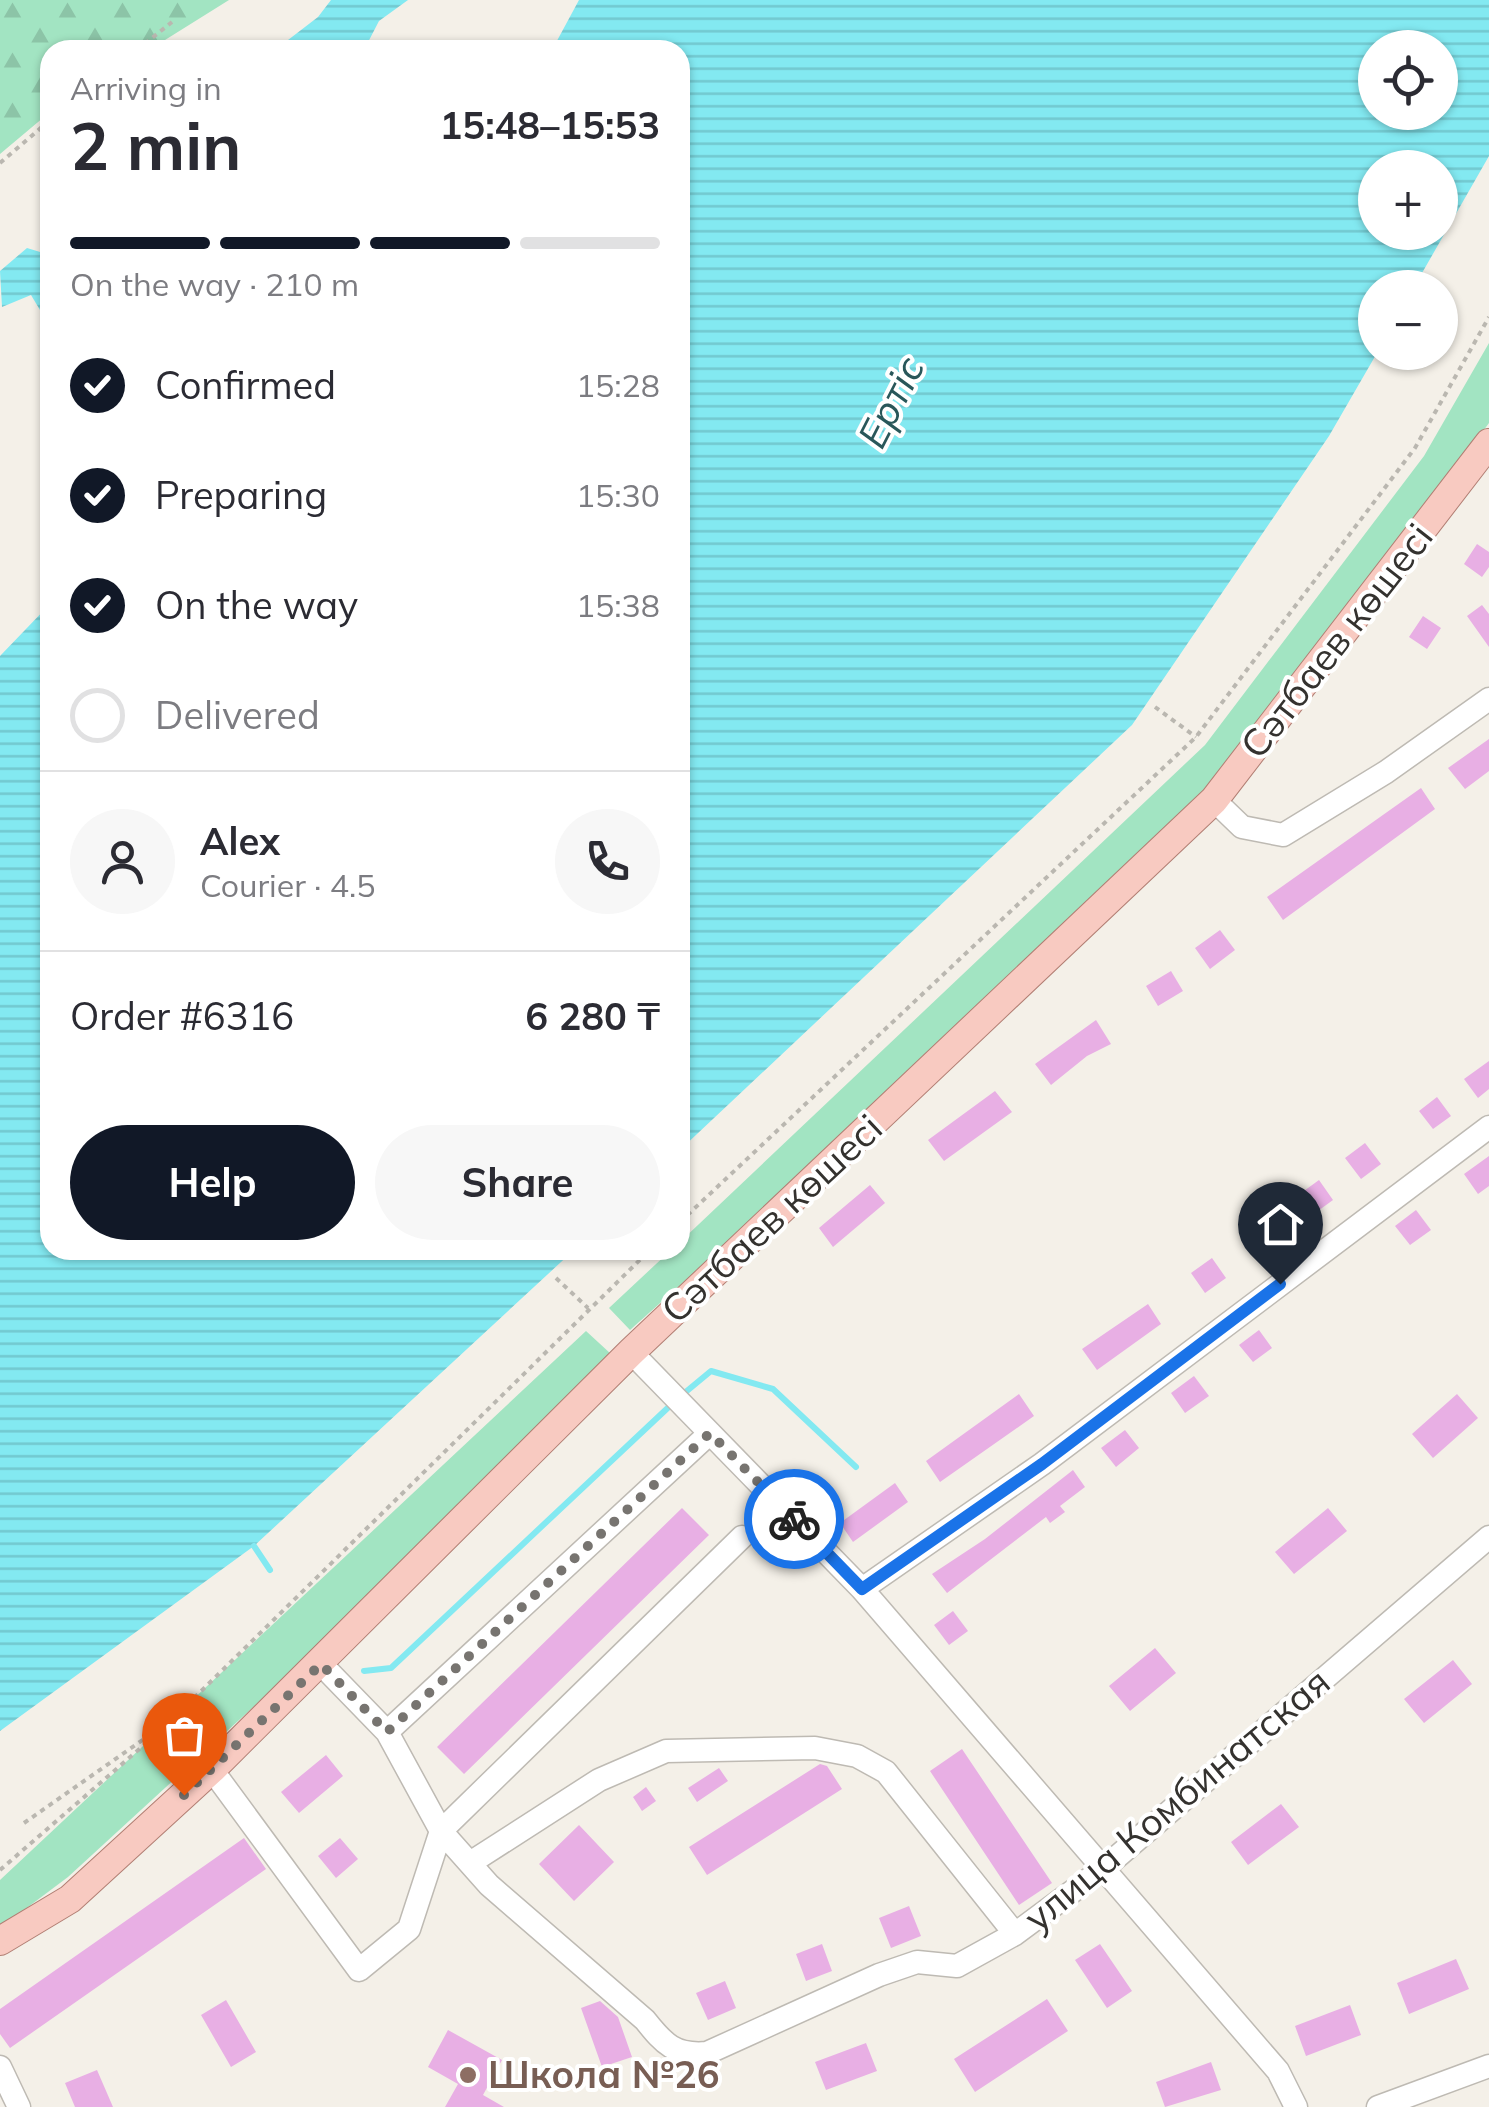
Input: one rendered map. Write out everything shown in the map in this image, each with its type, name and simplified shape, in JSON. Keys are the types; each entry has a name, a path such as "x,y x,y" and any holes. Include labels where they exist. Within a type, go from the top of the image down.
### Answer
{"main road":[{"name":"Сәтбаев көшесі","path":"0,1941 70,1899 212,1769 631,1352 1214,800 1489,443"}],"street":[{"path":"1214,800 1242,826 1283,835 1386,772 1489,699"},
{"path":"862,1589 1042,1464 1489,1127"},
{"path":"631,1352 862,1589 1278,2071 1296,2107"},
{"path":"387,1732 710,1433"},
{"path":"174,1718 359,1970 409,1929 442,1831 742,1538"},
{"name":"улица Комбинатская","path":"470,1863 489,1885 645,2020 665,2046 684,2055 707,2053 918,1962 957,1966 1015,1934 1104,1868 1489,1538"},
{"path":"321,1664 387,1732 442,1831 470,1863 599,1780 666,1751 815,1748 857,1756 886,1772 1015,1934"},
{"path":"1378,2107 1489,2066"},
{"path":"0,2067 20,2107"}],"path":[{"path":"150,40 172,22"},
{"path":"0,163 40,129"},
{"path":"690,1213 1196,738 1415,448 1489,317"},
{"path":"1155,707 1196,738"},
{"path":"0,1870 174,1718 639,1260"},
{"path":"556,1278 588,1308"},
{"path":"24,1824 174,1718"}],"green space":[{"path":"0,0 229,0 165,40 40,40 40,120 0,154"},
{"path":"1489,343 1489,423 1258,733 1109,901 630,1330 609,1308 660,1260 690,1260 690,1233 1205,745 1424,456"},
{"path":"586,1331 611,1354 312,1653 68,1877 0,1928 0,1880"}],"water":[{"path":"331,0 408,0 379,21 369,40 288,40 318,17"},
{"name":"Ертіс","path":"579,0 1489,0 1489,156 1458,210 1458,150 1358,150 1358,250 1435,250 1424,270 1358,270 1358,370 1367,370 1329,436 1132,725 690,1141 690,40 557,40"},
{"path":"27,248 40,252 40,310 31,295 2,307 0,271"},
{"path":"40,614 40,1260 563,1260 254,1546 0,1731 0,656"}],"building":[{"path":"1477,544 1489,552 1489,567 1482,577 1464,564"},
{"path":"1482,605 1489,614 1489,647 1467,616"},
{"path":"1423,616 1441,628 1427,649 1409,637"},
{"path":"1489,739 1489,771 1465,789 1448,768"},
{"path":"1421,788 1435,809 1283,920 1267,897"},
{"path":"1220,930 1235,950 1210,969 1195,948"},
{"path":"1171,971 1183,991 1158,1006 1146,986"},
{"path":"1096,1020 1111,1044 1087,1056 1051,1085 1035,1064"},
{"path":"1489,1061 1489,1089 1478,1098 1464,1079"},
{"path":"995,1091 1012,1112 944,1161 928,1140"},
{"path":"1437,1097 1451,1116 1433,1129 1419,1111"},
{"path":"1365,1143 1381,1164 1361,1179 1345,1158"},
{"path":"1489,1156 1489,1186 1478,1194 1464,1174"},
{"path":"1319,1180 1333,1200 1311,1216 1297,1196"},
{"path":"870,1185 885,1203 833,1247 819,1228"},
{"path":"1416,1210 1431,1230 1410,1245 1395,1226"},
{"path":"1270,1214 1284,1233 1264,1247 1250,1228"},
{"path":"1212,1258 1226,1278 1205,1293 1191,1273"},
{"path":"1148,1304 1161,1324 1097,1370 1082,1349"},
{"path":"1259,1330 1272,1348 1253,1362 1239,1345"},
{"path":"1194,1376 1209,1396 1185,1413 1171,1393"},
{"path":"1019,1394 1034,1416 940,1482 926,1461"},
{"path":"1457,1394 1478,1418 1433,1458 1412,1434"},
{"path":"1125,1430 1139,1448 1116,1467 1101,1448"},
{"path":"1073,1470 1085,1487 1060,1506 1065,1512 1050,1523 1046,1517 947,1593 932,1574 985,1539"},
{"path":"895,1483 908,1502 853,1542 840,1523"},
{"path":"682,1508 709,1535 464,1774 437,1747"},
{"path":"1328,1508 1347,1531 1294,1574 1275,1552"},
{"path":"953,1611 968,1631 949,1645 934,1625"},
{"path":"1155,1648 1176,1673 1130,1711 1109,1686"},
{"path":"1453,1660 1472,1684 1424,1723 1404,1699"},
{"path":"962,1749 1052,1883 1019,1905 930,1771"},
{"path":"326,1755 343,1776 299,1813 281,1792"},
{"path":"820,1764 827,1766 842,1789 707,1875 689,1847"},
{"path":"719,1768 728,1781 697,1802 688,1788"},
{"path":"646,1787 656,1801 642,1811 633,1797"},
{"path":"1281,1804 1299,1827 1248,1865 1231,1842"},
{"path":"579,1825 614,1862 574,1901 539,1864"},
{"path":"244,1838 266,1869 10,2048 0,2034 0,2009"},
{"path":"340,1838 358,1859 336,1878 318,1856"},
{"path":"909,1906 921,1936 891,1948 879,1918"},
{"path":"822,1944 832,1971 806,1981 796,1954"},
{"path":"1100,1944 1132,1991 1107,2008 1075,1960"},
{"path":"1456,1959 1469,1989 1409,2014 1397,1983"},
{"path":"725,1981 736,2008 708,2020 696,1993"},
{"path":"1047,1999 1068,2031 975,2092 954,2059"},
{"path":"226,2000 256,2052 231,2067 201,2015"},
{"path":"600,2001 618,2017 632,2057 602,2067 581,2008"},
{"path":"1350,2005 1361,2035 1306,2056 1295,2026"},
{"name":"Школа №26","path":"448,2030 502,2060 483,2095 504,2107 445,2107 458,2084 428,2067"},
{"path":"866,2043 877,2071 826,2090 815,2062"},
{"path":"1211,2062 1221,2090 1165,2107 1156,2082"},
{"path":"97,2070 113,2107 75,2107 65,2083"}],"waterway":[{"path":"682,1395 711,1371 773,1389 856,1467"},
{"path":"364,1671 391,1668 673,1403"},
{"path":"254,1546 270,1570"}],"way so far":[{"path":"184,1795 321,1664 387,1732 710,1433 794,1519"}],"place":[{"name":"Школа №26","path":"468,2075"}],"route":[{"path":"794,1519 862,1589 1042,1464 1280,1284"}]}
